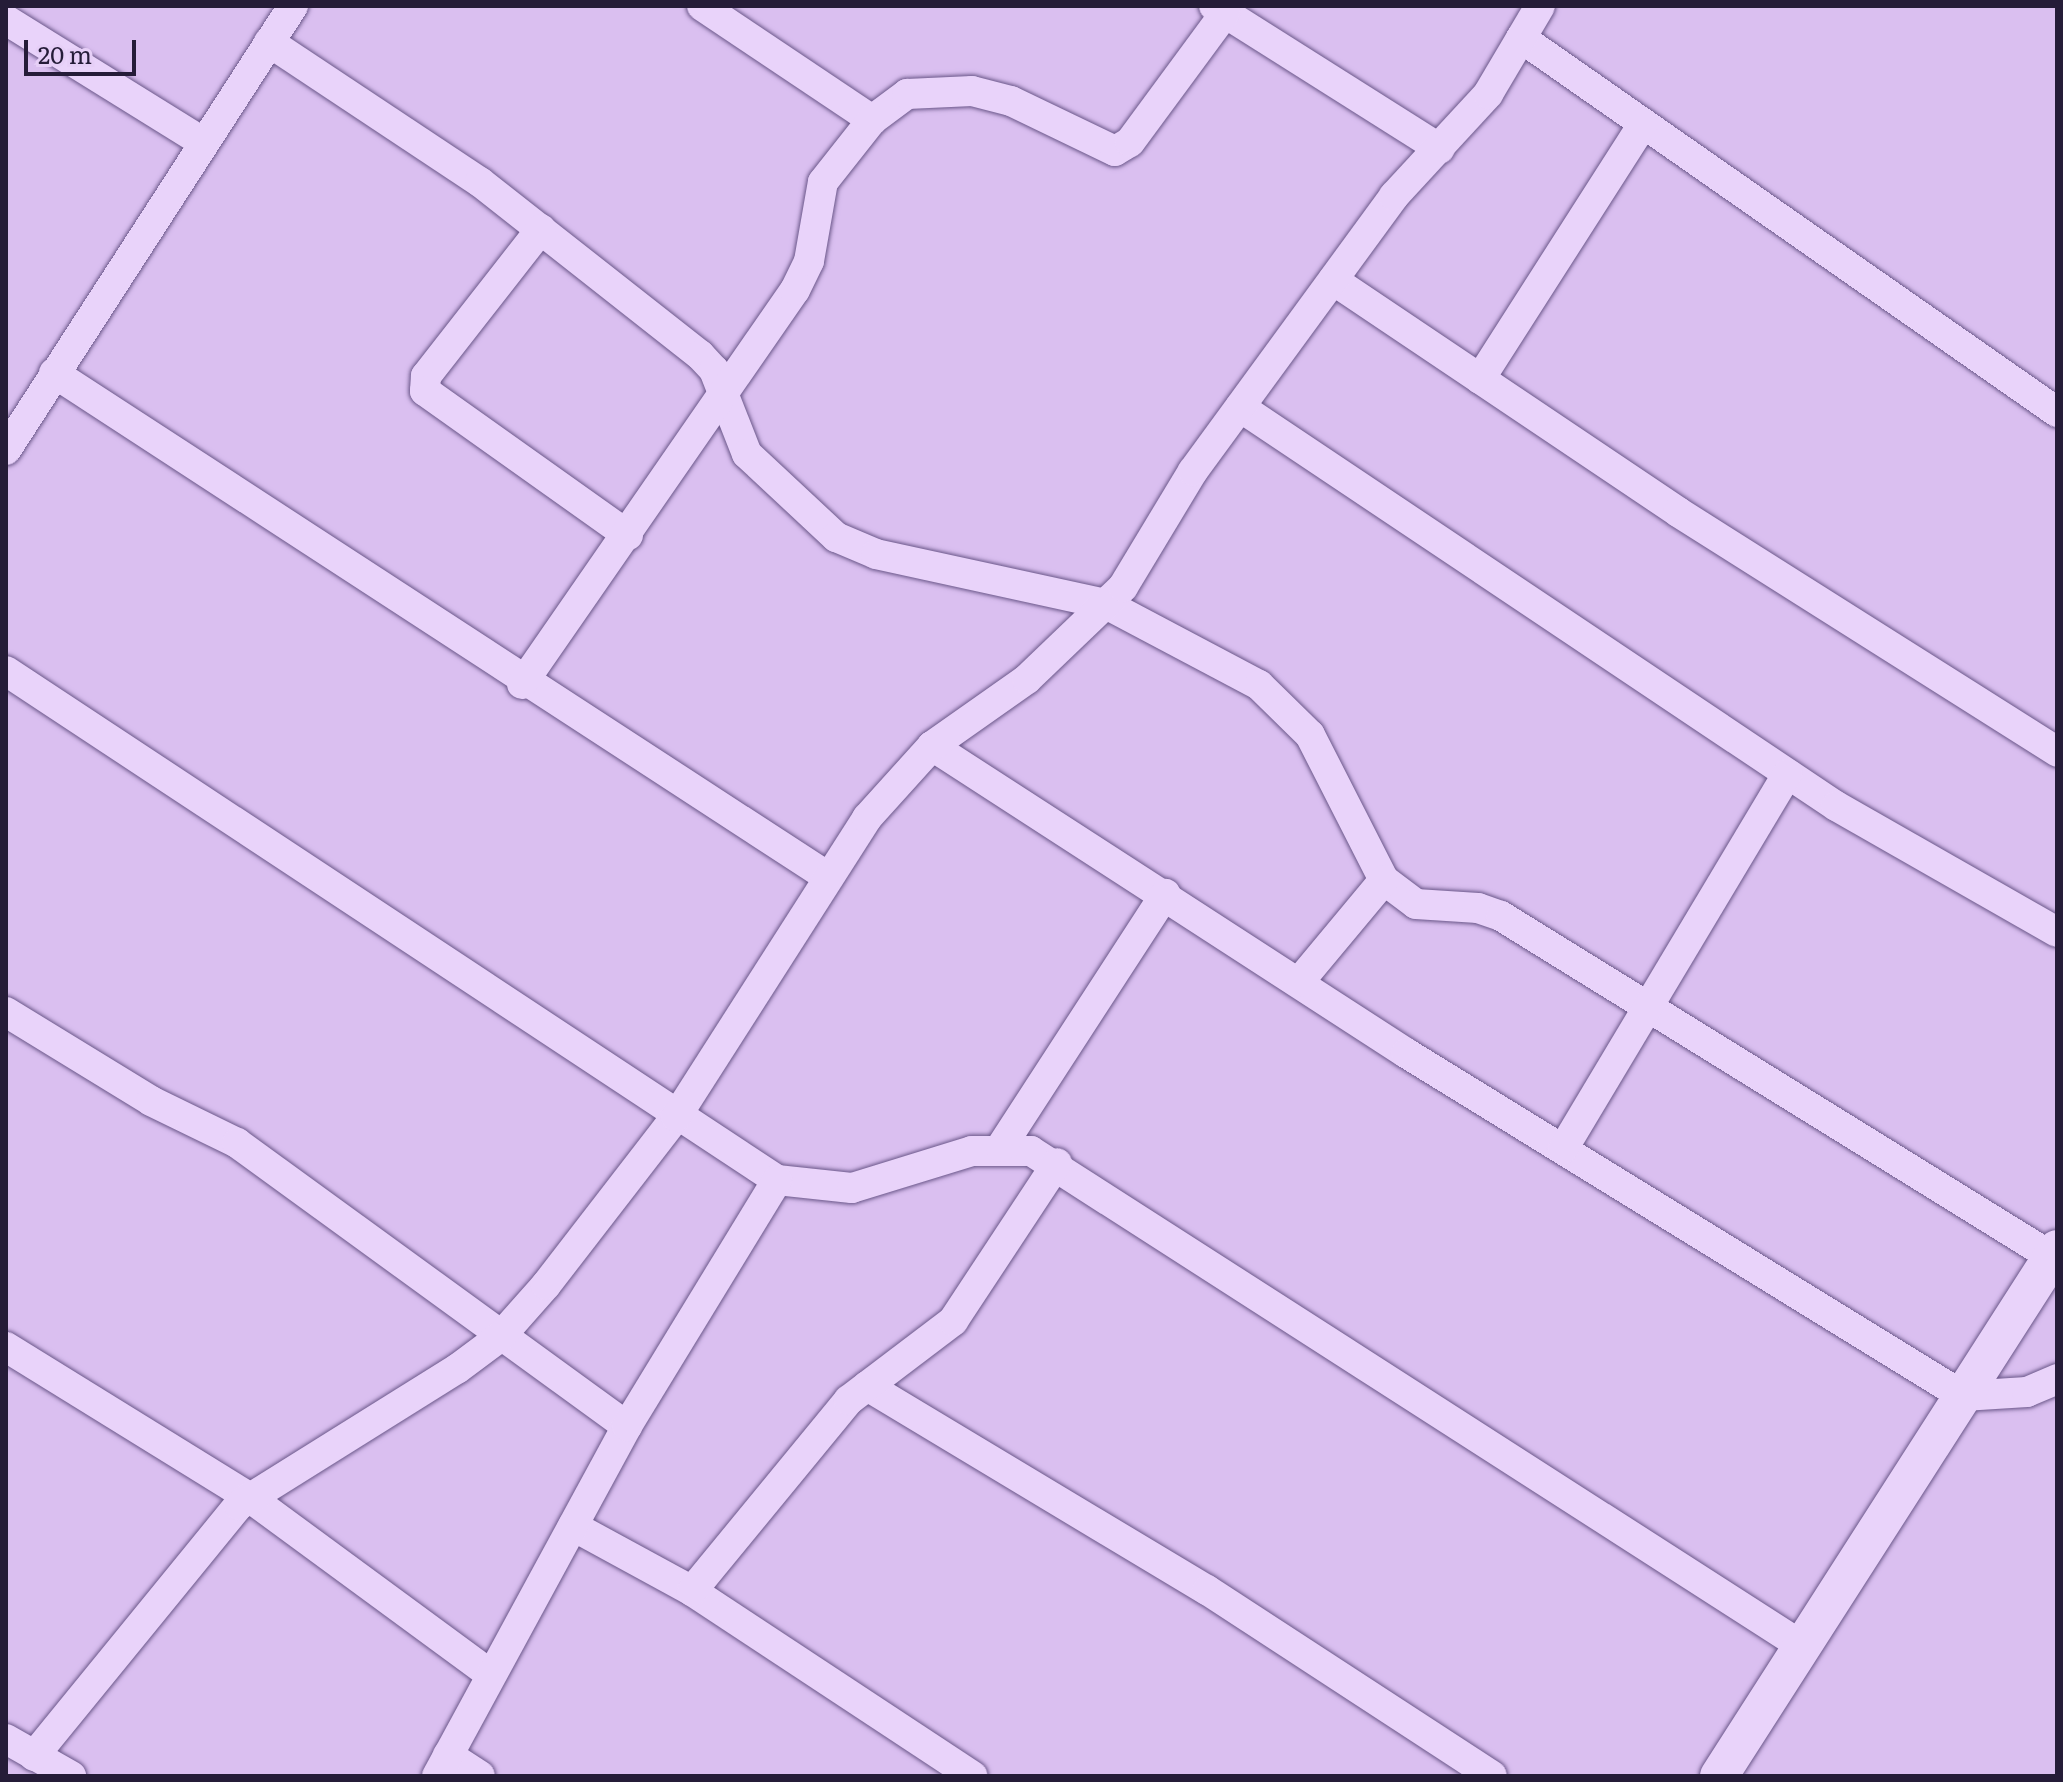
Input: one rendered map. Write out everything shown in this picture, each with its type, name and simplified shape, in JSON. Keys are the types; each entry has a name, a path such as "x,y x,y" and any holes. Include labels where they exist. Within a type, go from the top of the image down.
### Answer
{"street":[{"path":"6,450 293,6"},
{"path":"702,6 872,120"},
{"path":"34,1756 249,1497 500,1337 676,1117 867,818 932,746 1027,679 1106,604 1240,407 1394,196 1488,94 1540,6"},
{"path":"522,684 628,535 804,274 823,182 872,120 907,94 972,91 1011,101 1115,151 1130,142 1219,10 1440,149"},
{"path":"6,20 203,142"},
{"path":"1521,38 2057,412"},
{"path":"269,42 541,229 700,355 723,394 747,454 836,537 876,554 1106,604 1259,685 1310,735 1384,880 1431,909 1491,911 2055,1253 1719,1776"},
{"path":"1480,379 1643,124"},
{"path":"541,229 426,376 425,391 628,535"},
{"path":"1333,280 1480,379 2057,752"},
{"path":"54,373 522,684 828,877"},
{"path":"1240,407 1787,774 2057,932"},
{"path":"6,671 676,1117 777,1180 813,1189 852,1188 1001,1147 1057,1163 1802,1646"},
{"path":"932,746 1563,1149 1963,1396 2027,1392 2057,1379"},
{"path":"1563,1149 1787,774"},
{"path":"1299,982 1384,880"},
{"path":"1001,1147 1165,894"},
{"path":"6,1012 151,1101 237,1143 500,1337 627,1426"},
{"path":"692,1591 819,1434 867,1386 953,1321 1057,1163"},
{"path":"480,1776 442,1766 627,1426 777,1180"},
{"path":"6,1347 249,1497 491,1675"},
{"path":"867,1386 1207,1590 1492,1776"},
{"path":"573,1526 692,1591 973,1776"},
{"path":"6,1739 71,1776"}]}
